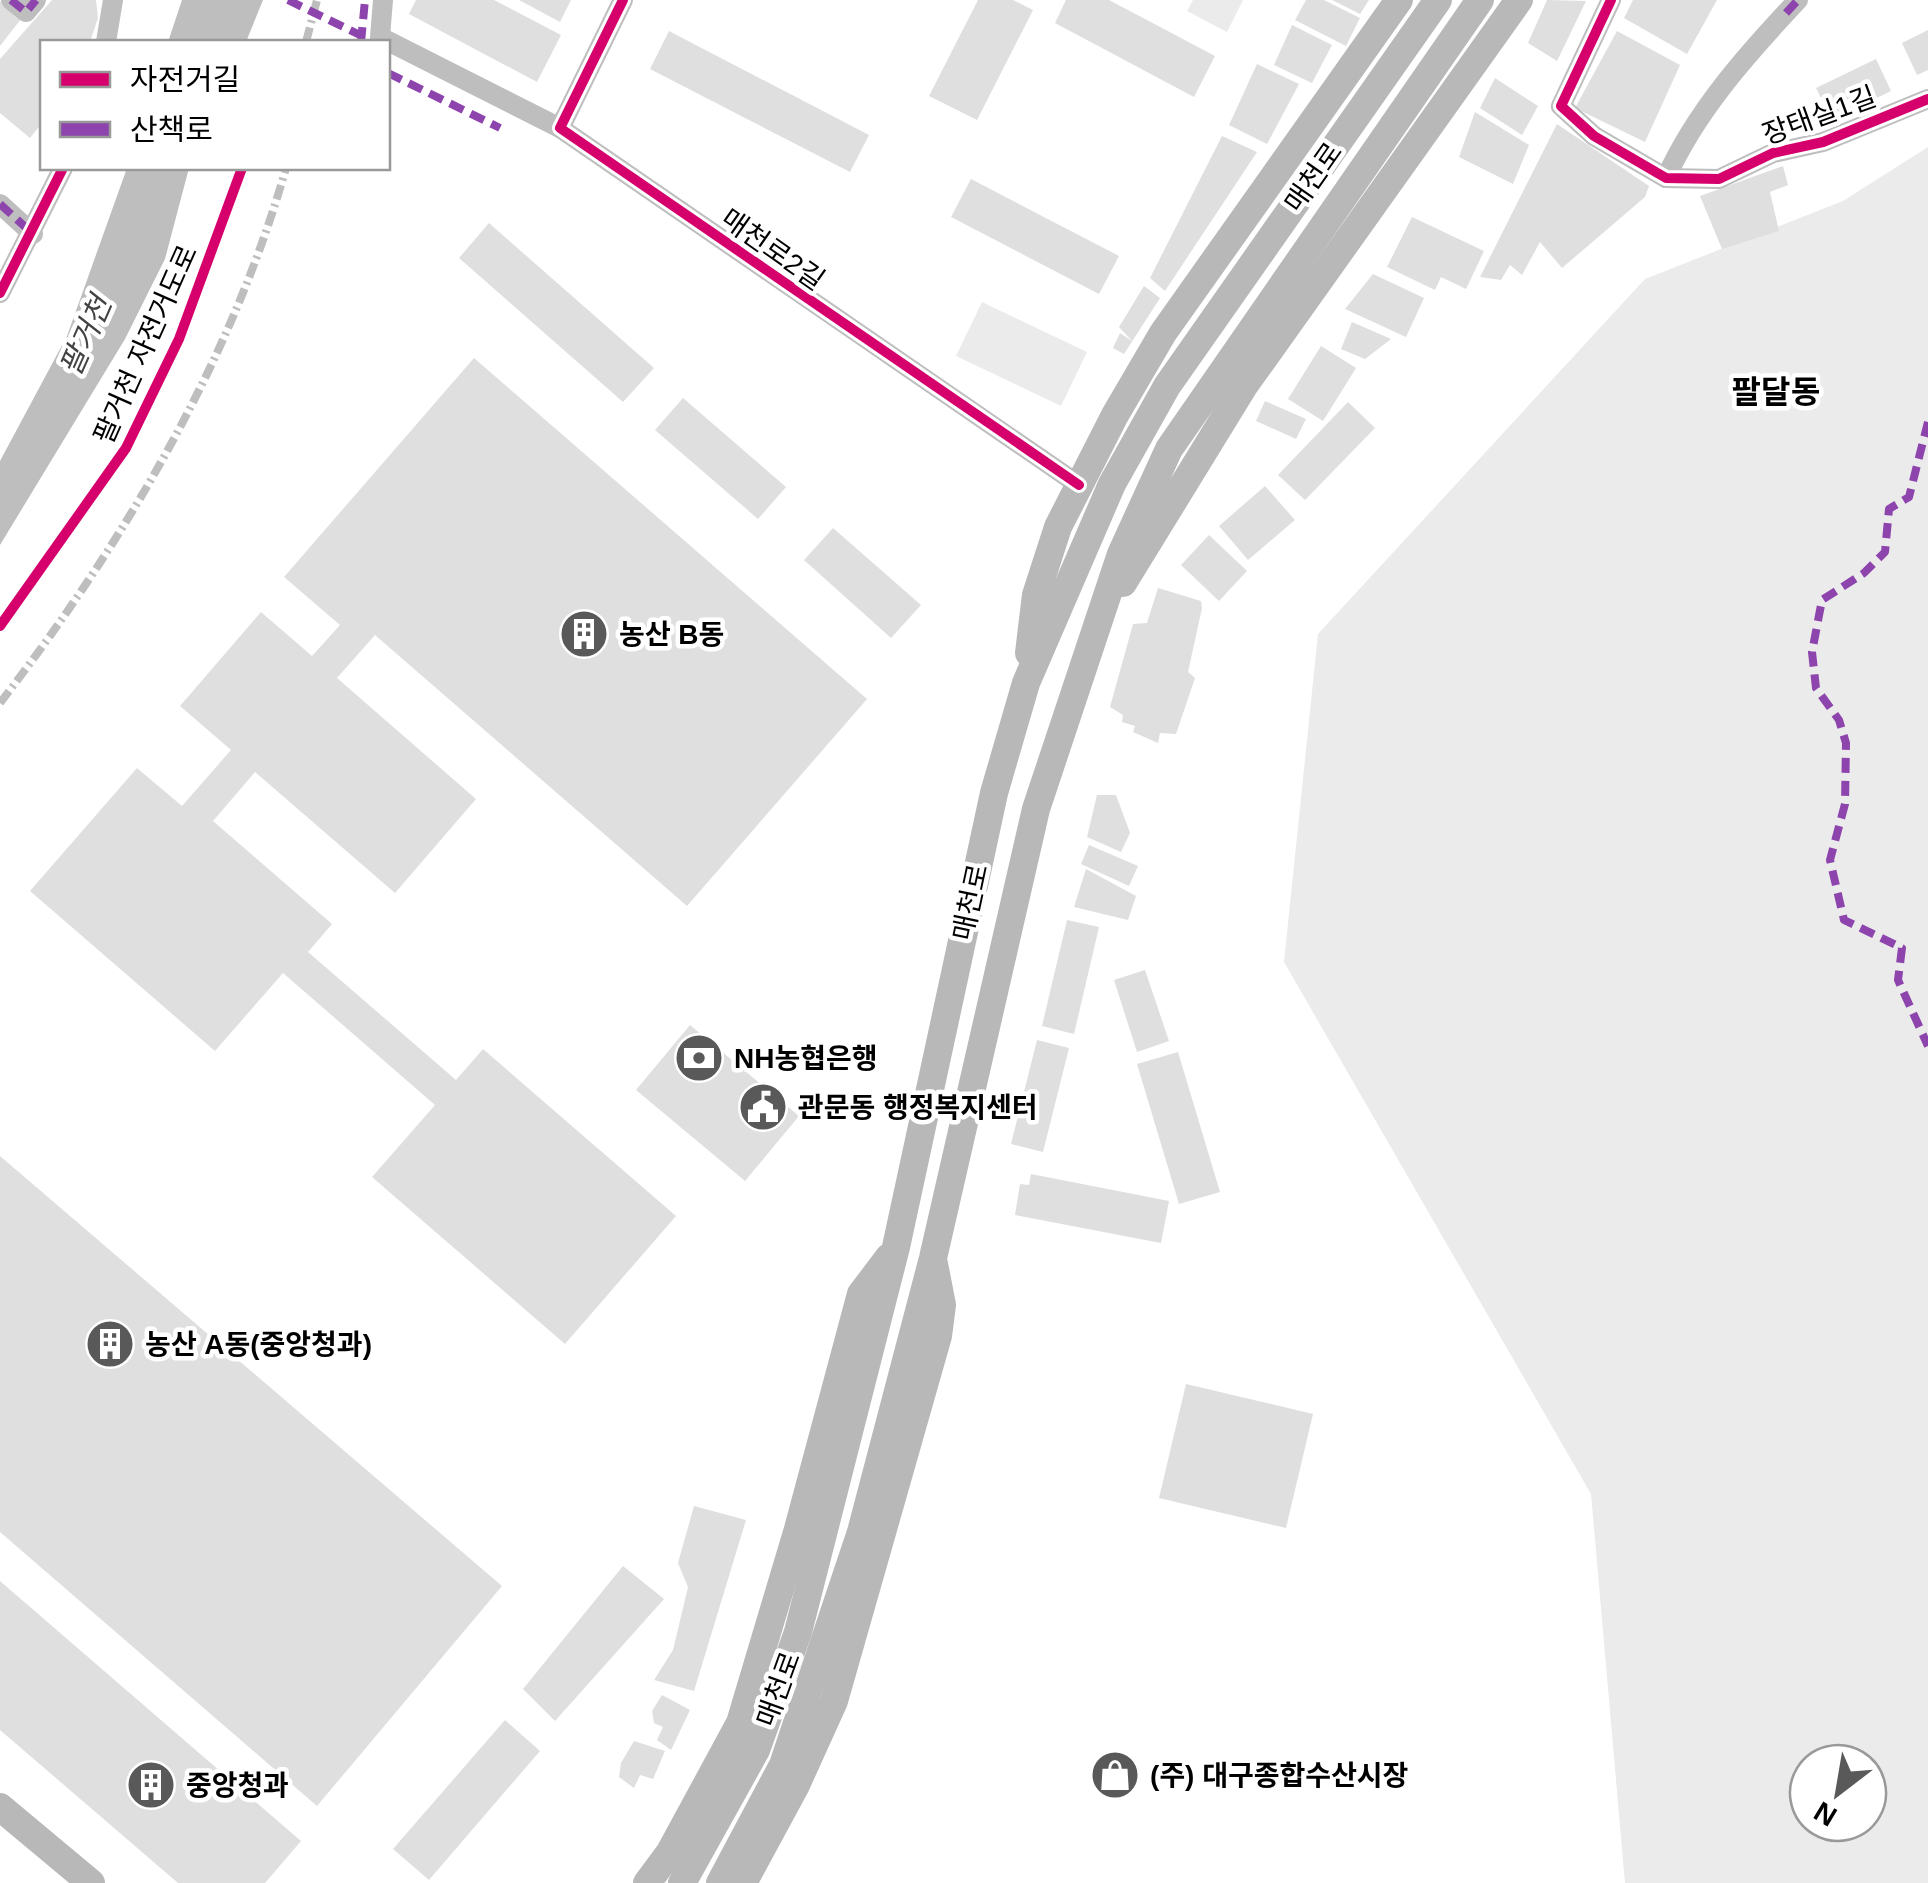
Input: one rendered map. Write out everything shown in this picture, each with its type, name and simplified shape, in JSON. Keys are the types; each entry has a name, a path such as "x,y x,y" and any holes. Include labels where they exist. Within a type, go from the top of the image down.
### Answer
{"main road":[{"path":"1026,682 1036,595 1058,527 1078,485 1162,333 1399,0"},
{"name":"매천로","path":"682,1883 756,1750 798,1632 896,1248 994,793 1026,682 1112,484 1167,386 1438,0"},
{"name":"매천로","path":"720,1883 784,1765 861,1532 932,1258 1036,809 1090,634 1120,554 1170,449 1480,0"},
{"path":"1090,634 1244,386 1519,0"},
{"path":"647,1883 670,1852 740,1724 798,1529 860,1294 896,1248"},
{"path":"743,1883 796,1785 834,1701 938,1336 942,1306 932,1258"},
{"path":"0,1807 91,1883"}],"street":[{"path":"12,0 26,12 36,0"},
{"path":"106,40 114,0"},
{"name":"매천로2길","path":"384,0 380,38 384,40"},
{"path":"560,128 623,0"},
{"path":"1612,0 1561,106 1594,136 1666,178 1678,152 1725,83 1798,0"},
{"name":"매천로2길","path":"390,43 560,128 1078,485"},
{"name":"장태실1길","path":"1666,178 1719,179 1773,153 1822,142 1928,98"},
{"path":"0,293 62,170"},
{"path":"0,204 33,234"}],"shaded area":[{"path":"1193,0 1243,0 1227,32 1187,11"},
{"path":"1928,147 1928,1883 1625,1883 1591,1494 1284,962 1318,634 1645,279 1843,201"},
{"path":"982,302 1087,352 1061,406 956,356"}],"water":[{"path":"182,0 263,0 247,40 169,40"},
{"name":"팔거천","path":"126,170 188,170 165,259 125,339 0,545 0,461 67,336"}],"building":[{"path":"52,0 96,0 98,18 91,40 40,40 40,126 30,138 0,113 0,59"},
{"path":"416,0 494,0 561,35 537,82 409,14"},
{"path":"519,0 571,0 560,22"},
{"path":"978,0 1013,0 1033,10 977,120 929,96"},
{"path":"1066,0 1109,0 1215,56 1194,97 1055,23"},
{"path":"1306,0 1324,0 1360,18 1346,46 1295,20"},
{"path":"1332,0 1369,0 1360,14"},
{"path":"1547,0 1586,1 1557,61 1528,43"},
{"path":"1633,0 1717,0 1687,54 1624,18"},
{"path":"0,1 21,19 0,46"},
{"path":"1292,25 1332,45 1312,83 1274,65"},
{"path":"1928,30 1928,70 1917,75 1902,43"},
{"path":"669,31 869,135 850,172 650,69"},
{"path":"1617,31 1680,65 1645,142 1575,108"},
{"path":"1876,59 1891,91 1832,120 1816,88"},
{"path":"1257,64 1299,84 1267,144 1229,125"},
{"path":"1495,78 1538,106 1522,135 1480,108"},
{"path":"1475,112 1529,145 1513,184 1459,157"},
{"path":"1557,124 1649,186 1645,197 1562,268 1540,242 1522,275 1510,265 1501,280 1480,277"},
{"path":"1222,136 1257,152 1165,291 1150,278"},
{"path":"1783,166 1788,185 1770,192 1779,231 1722,249 1700,196"},
{"path":"971,179 1119,256 1099,294 951,217"},
{"path":"1412,217 1484,251 1466,289 1441,277 1435,290 1387,267"},
{"path":"489,223 654,368 623,402 459,258"},
{"path":"1373,274 1424,298 1406,337 1345,309"},
{"path":"1144,286 1160,298 1124,354 1113,348 1120,333 1132,341 1119,327"},
{"path":"1352,322 1391,339 1365,359 1341,349"},
{"path":"1321,346 1356,368 1323,421 1288,399"},
{"path":"474,358 867,699 687,906 375,635 337,678 476,799 395,893 255,772 213,821 332,924 308,952 456,1080 483,1049 676,1216 565,1344 372,1177 435,1105 283,973 215,1051 30,891 137,768 182,806 231,750 180,706 261,612 312,656 340,625 284,577"},
{"path":"683,398 786,487 758,519 655,430"},
{"path":"1265,401 1306,419 1296,439 1256,421"},
{"path":"1348,402 1375,428 1305,500 1278,475"},
{"path":"1265,486 1295,520 1248,560 1219,526"},
{"path":"833,528 921,605 891,638 804,560"},
{"path":"1209,535 1247,571 1219,601 1181,565"},
{"path":"1158,588 1201,601 1202,608 1188,672 1195,678 1176,734 1160,733 1158,743 1133,732 1135,726 1122,722 1123,715 1110,707 1133,624 1147,623"},
{"path":"1097,795 1116,795 1130,833 1121,852 1087,837"},
{"path":"1089,845 1138,866 1129,886 1081,864"},
{"path":"1086,869 1136,896 1128,920 1074,907"},
{"path":"1067,920 1099,927 1074,1034 1042,1026"},
{"path":"1145,970 1169,1041 1137,1052 1114,980"},
{"path":"690,1025 799,1116 745,1181 636,1090"},
{"path":"1037,1040 1069,1048 1043,1152 1011,1144"},
{"path":"1178,1052 1220,1192 1179,1204 1137,1064"},
{"name":"농산 A동(중앙청과)","path":"0,1156 502,1586 317,1806 0,1532"},
{"path":"1031,1174 1169,1201 1161,1243 1015,1215 1020,1184 1029,1185"},
{"path":"1186,1384 1313,1414 1286,1528 1159,1498"},
{"path":"694,1506 746,1520 694,1691 654,1680 673,1650 688,1587 678,1563"},
{"path":"623,1566 664,1599 555,1721 523,1689"},
{"name":"중앙청과","path":"0,1581 301,1841 265,1883 178,1883 0,1730"},
{"path":"662,1695 690,1710 671,1750 657,1740 663,1727 654,1723 652,1711"},
{"path":"505,1720 540,1751 429,1880 393,1849"},
{"path":"634,1741 665,1751 653,1779 640,1775 634,1788 619,1777 621,1763"}],"railway":[{"path":"307,40 317,0"},
{"path":"0,703 89,580 168,449 235,311 285,170"}],"marked path":[{"path":"11,0 26,12 36,0"},
{"path":"288,0 362,36"},
{"path":"361,40 365,0"},
{"path":"1786,13 1798,0"},
{"path":"390,74 500,128"},
{"path":"0,204 33,234"},
{"path":"1928,422 1909,497 1889,509 1885,552 1864,573 1822,600 1812,652 1816,688 1839,720 1846,743 1845,804 1830,860 1844,920 1902,948 1898,980 1928,1046"}],"cycle path":[{"path":"623,0 560,128 1079,485"},
{"path":"1611,0 1561,106 1594,136 1666,178 1719,179 1773,153 1823,142 1928,99"},
{"path":"0,293 62,170"},
{"name":"팔거천 자전거도로","path":"0,626 126,448 179,339 241,170"}],"place":[{"name":"농산 B동","path":"584,634"},
{"name":"NH농협은행","path":"699,1058"},
{"name":"관문동 행정복지센터","path":"763,1107"},
{"name":"농산 A동(중앙청과)","path":"110,1344"},
{"name":"(주) 대구종합수산시장","path":"1115,1775"},
{"name":"중앙청과","path":"151,1785"}],"district":[{"name":"팔달동","path":"1776,392"}]}
